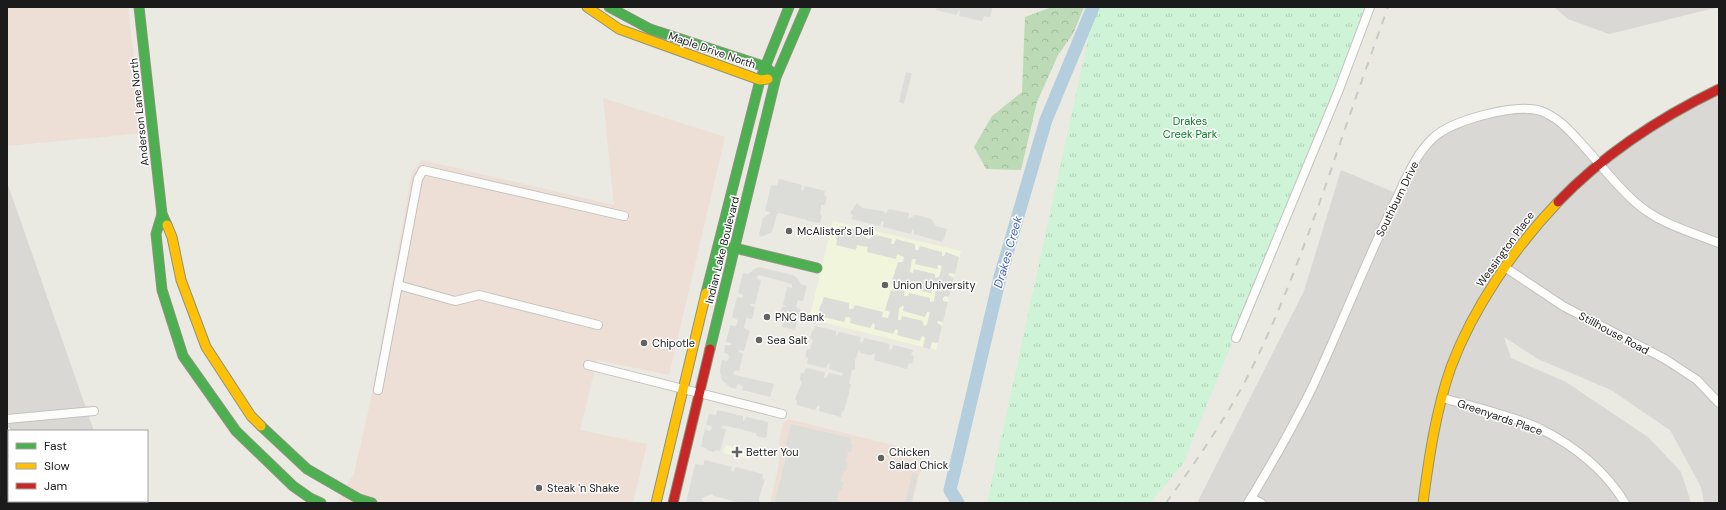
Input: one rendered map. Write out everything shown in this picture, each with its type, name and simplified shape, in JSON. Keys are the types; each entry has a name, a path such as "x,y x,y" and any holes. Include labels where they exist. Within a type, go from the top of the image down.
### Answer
{"street":[{"name":"Anderson Lane North","path":"139,7 162,214 172,237 181,280 206,347 251,416 307,469 359,499 372,503"},
{"name":"Maple Drive North","path":"587,7 619,29 645,39 760,80 776,77"},
{"name":"Maple Drive North","path":"609,7 650,29 766,67 776,77"},
{"name":"Indian Lake Boulevard","path":"656,503 760,80 789,7"},
{"name":"Indian Lake Boulevard","path":"673,503 698,394 776,77 806,7"},
{"path":"1236,338 1337,96 1370,7"},
{"path":"645,39 650,29"},
{"name":"Wessington Place","path":"1423,503 1433,434 1452,367 1468,325 1488,292 1526,238 1554,206 1598,163 1648,127 1691,101 1719,89"},
{"name":"Southburn Drive","path":"1250,500 1288,434 1312,387 1416,157 1434,137 1458,123 1486,114 1514,110 1539,111 1562,122 1598,163 1636,202 1659,219 1687,232 1719,243"},
{"path":"378,390 418,178 423,170 624,216"},
{"name":"Anderson Lane North","path":"162,214 156,234 162,290 183,356 236,431 294,486 310,498 321,503"},
{"path":"719,248 735,248 817,268"},
{"name":"Stillhouse Road","path":"1506,268 1563,306 1665,359 1697,380 1719,403"},
{"path":"398,285 456,301 479,295 598,324"},
{"path":"588,365 782,414"},
{"name":"Greenyards Place","path":"1443,398 1538,428 1561,441 1605,474 1625,503"},
{"path":"7,419 94,411"},
{"path":"1250,500 1261,503"}],"shaded area":[{"path":"7,7 128,7 143,133 7,146"},
{"path":"937,7 992,7 992,10 990,17 984,16 982,21 959,16 959,10 956,15 936,10"},
{"path":"1554,7 1719,7 1609,34 1568,19"},
{"path":"906,72 912,73 904,104 899,102"},
{"path":"1719,89 1719,503 1704,503 1701,487 1670,430 1611,390 1538,359 1504,337 1511,358 1566,382 1648,437 1681,472 1691,503 1197,503 1304,291 1341,170 1398,194 1434,137 1486,114 1539,111 1562,122 1599,163"},
{"path":"603,98 725,137 669,375 597,360 580,430 647,444 633,503 337,503 354,473 371,399 412,172 422,160 614,205"},
{"path":"779,179 802,185 801,190 803,191 805,186 825,191 824,195 827,197 825,205 821,205 820,214 822,216 820,223 779,213 777,214 772,232 761,237 759,234 763,218 770,213 765,211 771,185 777,186"},
{"path":"7,182 94,430 8,430 8,502 119,503 7,503"},
{"path":"857,203 862,208 883,211 886,214 889,209 909,213 908,219 916,215 931,219 936,226 947,229 945,236 942,242 914,234 914,229 912,230 911,234 883,227 883,221 881,221 880,226 851,219 853,215 850,213"},
{"name":"Union University","path":"833,221 961,251 936,350 809,319"},
{"path":"841,226 866,232 866,238 870,239 872,234 892,239 891,244 894,244 896,239 915,244 915,250 918,250 920,246 942,252 942,256 944,256 946,252 959,257 955,274 950,273 948,275 954,278 949,297 945,296 943,298 943,301 948,302 943,322 938,321 937,323 942,326 938,343 932,342 930,349 923,347 925,338 923,336 921,337 920,341 897,335 897,329 893,334 874,329 875,325 873,323 870,328 850,323 851,319 849,317 846,317 844,322 819,316 819,310 824,297 849,303 849,309 853,309 855,305 883,312 882,317 888,318 890,312 885,310 891,290 896,291 898,283 892,281 898,262 903,262 904,257 897,254 896,259 867,252 868,247 857,245 856,250 836,245 836,239","holes":["912,259 916,259 915,264 937,269 938,265 940,265 942,267 939,277 936,278 935,274 914,269 913,273 910,272","908,282 910,284 910,288 931,293 933,289 936,289 934,301 930,302 930,298 909,293 908,296 904,296 906,284","904,306 903,311 925,317 927,312 930,312 927,324 925,326 923,321 902,316 901,320 898,320 899,308"]},
{"path":"759,267 793,275 801,284 807,286 803,301 798,300 796,307 801,310 799,318 793,318 797,322 795,330 782,327 784,321 779,319 782,307 788,307 783,305 787,287 792,288 792,284 759,275 756,278 761,281 755,304 750,304 751,306 755,307 752,319 746,318 744,328 750,331 744,351 738,351 743,354 739,371 735,370 733,373 735,375 774,384 770,397 742,390 743,387 740,384 737,385 736,389 730,387 722,380 720,371 722,360 727,361 729,358 728,354 724,353 725,345 731,345 731,343 726,342 730,325 736,326 738,320 732,317 737,297 743,297 743,295 738,293 743,273 749,274 754,269"},
{"path":"815,326 836,331 836,337 839,332 861,337 860,341 862,343 864,338 890,344 889,349 891,350 894,345 913,350 911,355 914,356 912,364 909,363 907,369 874,360 875,354 869,355 861,353 859,350 855,360 855,369 852,370 849,383 851,385 841,417 819,411 819,405 815,410 797,405 797,401 795,399 802,382 800,380 801,373 804,373 806,368 825,372 824,378 826,378 829,373 842,376 843,373 829,369 830,363 826,368 807,364 808,358 805,357 813,340 810,338"},
{"path":"717,410 743,416 743,422 746,417 768,422 767,436 765,438 757,436 756,433 723,425 720,428 726,429 720,451 716,450 714,452 701,447 705,429 710,431 712,428 711,426 706,425 709,414 716,415"},
{"path":"789,419 921,452 920,458 926,469 920,472 912,503 770,503 779,464 780,436 783,423"},
{"path":"791,424 851,438 851,444 853,444 851,452 848,452 846,471 844,471 841,480 844,482 842,490 839,490 837,499 839,503 806,503 804,501 802,503 775,503 786,458 783,456"},
{"name":"Better You","path":"725,445 751,451 749,459 723,453"},
{"path":"705,460 732,467 731,470 733,472 736,467 763,474 762,478 765,480 759,497 759,503 741,503 714,496 712,494 702,498 702,501 707,503 686,503 695,464 703,465"},
{"path":"913,472 918,474 911,503 905,503"}],"green space":[{"path":"1052,7 1084,7 1073,34 1058,55 1037,102 1021,170 986,169 974,147 992,116 1022,92 1025,17"},
{"name":"Drakes Creek Park","path":"1095,7 1368,7 1183,464 1150,503 987,503"}],"waterway":[{"name":"Drakes Creek","path":"958,503 950,490 1000,277 1046,120 1093,7"}],"railway":[{"path":"1166,503 1232,405 1251,370 1273,323 1293,274 1329,176 1388,7"}],"traffic: fast":[{"path":"139,7 162,214 167,225"},
{"path":"609,7 650,29 766,67 770,71"},
{"path":"706,293 760,80 789,7"},
{"path":"710,349 776,77 806,7"},
{"path":"162,214 156,234 162,290 183,356 236,431 293,486 310,498 321,503"},
{"path":"728,248 735,248 817,268"},
{"path":"261,426 307,469 359,499 372,503"}],"traffic: slow":[{"path":"587,7 619,29 760,80 768,79"},
{"path":"1423,503 1437,417 1451,367 1460,345 1483,301 1511,258 1526,238 1558,202"},
{"path":"167,225 172,237 181,280 206,347 251,416 261,426"},
{"path":"656,503 706,293"}],"traffic: jam":[{"path":"1558,202 1594,168 1633,138 1675,112 1719,89"},
{"path":"673,503 710,349"}],"place":[{"name":"McAlister's Deli","path":"789,231"},
{"name":"Union University","path":"885,285"},
{"name":"PNC Bank","path":"767,317"},
{"name":"Sea Salt","path":"759,340"},
{"name":"Chipotle","path":"644,343"},
{"name":"Better You","path":"737,452"},
{"name":"Chicken Salad Chick","path":"881,458"},
{"name":"Steak 'n Shake","path":"539,488"}]}
